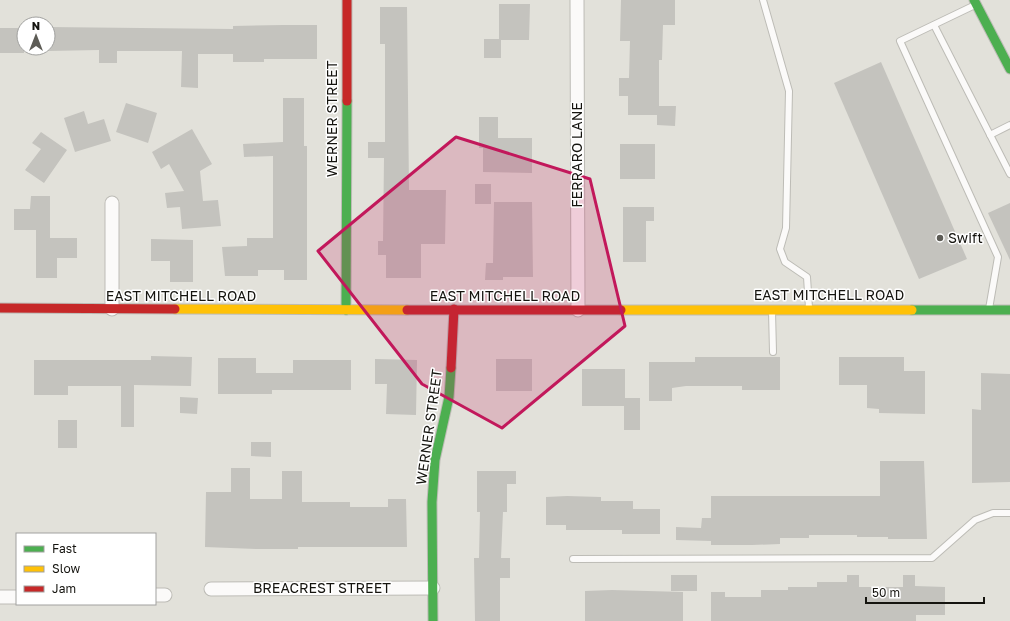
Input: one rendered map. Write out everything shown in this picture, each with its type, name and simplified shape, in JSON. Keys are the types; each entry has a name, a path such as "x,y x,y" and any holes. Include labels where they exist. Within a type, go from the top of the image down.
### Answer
{"street":[{"name":"WERNER STREET","path":"346,310 347,0"},
{"name":"FERRARO LANE","path":"577,0 578,310"},
{"path":"975,2 1010,69"},
{"path":"112,203 112,309"},
{"name":"EAST MITCHELL ROAD","path":"0,308 346,310 1010,310"},
{"name":"WERNER STREET","path":"434,621 432,502 435,460 449,397 453,355 454,309"},
{"name":"BREACREST STREET","path":"211,589 433,588"},
{"path":"0,597 16,596"}],"lane":[{"path":"763,0 789,91 786,228 780,249 785,262 807,277 809,309"},
{"path":"975,2 934,25 900,41 998,258 989,310"},
{"path":"934,25 1010,174"},
{"path":"990,135 1010,125"},
{"path":"772,309 773,352"},
{"path":"573,559 932,558 975,520 993,513 1010,513"}],"highlighted area":[{"path":"456,137 590,179 625,326 502,428 422,384 318,251"}],"building":[{"path":"621,0 675,0 675,25 663,25 662,60 659,60 659,106 676,106 675,126 657,125 657,115 628,115 628,96 619,96 619,78 629,78 630,41 620,41"},
{"path":"499,4 530,4 529,40 501,40 501,58 484,58 484,39 499,39"},
{"path":"380,7 407,7 409,190 446,190 445,244 421,244 421,278 386,278 386,255 378,255 378,241 383,241 384,158 368,158 368,142 385,142 385,44 380,44"},
{"path":"317,25 317,59 264,59 264,62 233,62 233,54 198,54 198,88 181,87 182,51 117,51 117,63 99,63 99,50 56,51 56,27 233,29 233,26"},
{"path":"0,28 16,28 16,53 0,53"},
{"path":"881,62 967,259 919,279 834,83"},
{"path":"283,98 304,98 304,146 307,146 307,280 284,280 284,270 258,270 258,276 225,276 222,247 247,246 247,238 273,238 273,156 244,157 243,144 283,142"},
{"path":"126,103 157,113 148,143 116,132"},
{"path":"84,111 88,124 104,119 111,141 75,152 64,118"},
{"path":"479,117 498,117 498,138 532,138 532,173 483,172 483,148 479,148"},
{"path":"192,129 212,164 200,171 203,201 218,200 221,226 182,229 180,207 167,208 165,193 184,191 169,164 161,169 152,152"},
{"path":"41,132 67,150 44,183 25,170 41,149 32,143"},
{"path":"620,144 655,144 655,179 620,179"},
{"path":"475,184 491,184 491,204 475,204"},
{"path":"31,196 50,196 50,238 77,238 77,258 57,258 57,278 36,278 36,230 14,230 14,209 30,209"},
{"path":"494,202 532,202 533,277 503,277 503,280 485,280 486,263 493,263"},
{"path":"1010,203 1010,260 988,213"},
{"path":"623,207 654,207 654,221 646,221 646,262 623,262"},
{"path":"151,239 193,240 193,282 170,282 170,261 151,261"},
{"path":"151,356 192,357 191,386 134,385 134,427 121,427 121,386 68,386 68,395 34,395 34,360 151,360"},
{"path":"695,357 780,357 780,390 742,390 742,386 686,386 672,388 672,401 649,401 649,362 695,362"},
{"path":"839,357 904,357 904,371 925,371 925,414 879,413 879,409 867,408 867,385 839,385"},
{"path":"218,358 256,358 256,373 293,373 293,360 351,360 351,390 272,390 272,394 218,394"},
{"path":"375,359 417,360 416,415 386,414 387,384 375,384"},
{"path":"496,359 532,359 532,391 496,391"},
{"path":"582,369 625,369 625,398 640,398 640,430 624,430 624,406 582,406"},
{"path":"981,373 1010,374 1010,482 972,483 972,409 981,410"},
{"path":"180,397 198,398 197,414 180,413"},
{"path":"58,420 77,420 77,448 58,448"},
{"path":"251,442 271,442 271,457 251,456"},
{"path":"880,461 924,461 927,539 888,539 888,537 857,537 857,535 809,535 809,538 780,538 780,544 752,545 711,545 711,541 676,540 676,527 701,528 702,518 711,518 711,496 880,496"},
{"path":"231,468 250,468 250,499 282,499 282,471 302,471 302,502 350,502 350,507 388,507 388,499 406,499 407,547 298,547 298,549 257,549 205,547 206,492 231,492"},
{"path":"477,471 516,471 516,484 507,484 507,512 503,512 501,558 510,558 510,578 500,578 500,621 475,621 474,558 479,558 480,512 477,512"},
{"path":"546,497 601,497 601,501 633,501 633,509 660,509 660,534 622,534 622,530 566,530 566,525 546,525"},
{"path":"671,575 697,575 697,591 671,591"},
{"path":"847,575 859,575 859,587 903,587 903,575 915,575 915,586 945,587 945,615 916,615 916,621 711,621 711,592 725,592 725,597 761,597 761,590 788,590 788,587 817,587 817,582 847,582"},
{"path":"612,590 683,592 683,621 585,621 585,591"}],"traffic: fast":[{"path":"974,0 1010,69"},
{"path":"346,310 347,101"},
{"path":"912,310 1010,310"},
{"path":"433,621 432,502 435,460 449,397 451,368"}],"traffic: slow":[{"path":"175,309 407,310"},
{"path":"621,310 912,310"}],"traffic: jam":[{"path":"347,0 347,101"},
{"path":"0,308 175,309"},
{"path":"451,368 454,309"},
{"path":"407,310 621,310"}],"place":[{"name":"Swift","path":"940,238"}]}
